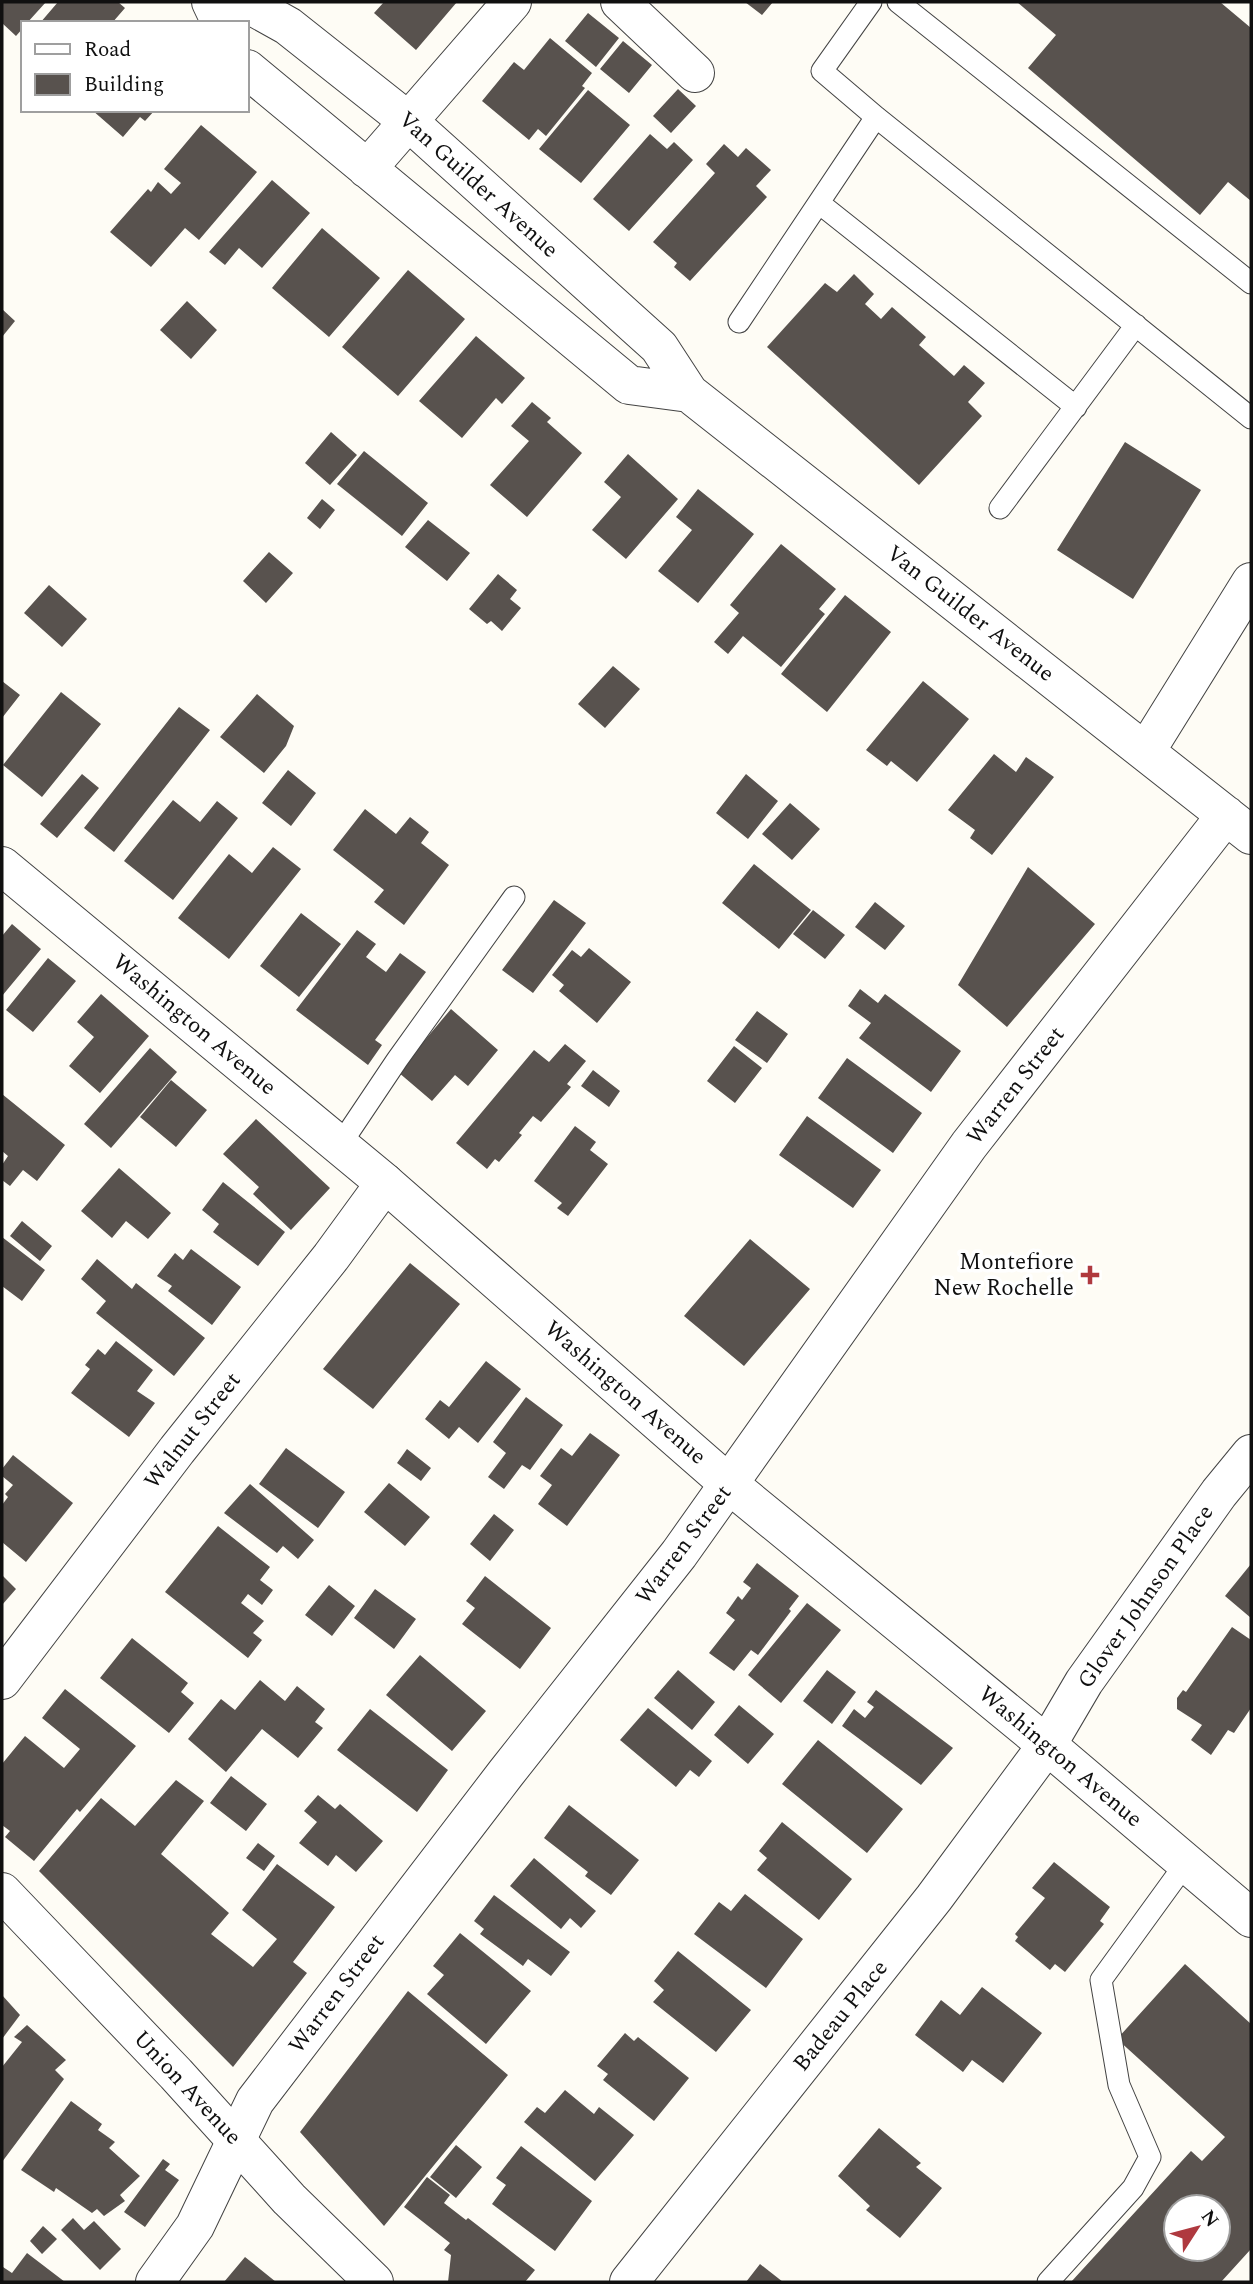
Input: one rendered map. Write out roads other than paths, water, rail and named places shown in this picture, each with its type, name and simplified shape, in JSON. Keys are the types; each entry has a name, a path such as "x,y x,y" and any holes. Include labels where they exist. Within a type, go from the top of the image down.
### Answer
{"street":[{"path":"211,2 220,21"},
{"name":"Van Guilder Avenue","path":"245,2 288,26 408,121 659,347 689,393 1238,825"},
{"path":"367,169 512,2"},
{"path":"620,2 695,73"},
{"path":"248,70 629,385 689,393"},
{"path":"1146,751 1251,582"},
{"name":"Warren Street","path":"155,2282 195,2226 254,2101 730,1485 969,1145 1238,825"},
{"name":"Washington Avenue","path":"2,866 386,1183 730,1485 1047,1745 1251,1918"},
{"name":"Walnut Street","path":"2,1680 177,1450 331,1257 386,1183"},
{"name":"Glover Johnson Place","path":"1047,1745 1084,1682 1219,1493 1251,1454"},
{"name":"Badeau Place","path":"629,2282 934,1898 1047,1745"},
{"name":"Union Avenue","path":"2,1892 237,2140 289,2199 374,2282"}],"lane":[{"path":"871,2 822,71 1251,418"},
{"path":"898,2 1251,282"},
{"path":"740,322 876,117"},
{"path":"819,203 1076,407"},
{"path":"1000,508 1136,325"},
{"path":"340,1145 397,1060 514,897"},
{"path":"1048,2282 1133,2189 1150,2157 1119,2085 1101,1980 1186,1863"}],"place":[{"name":"Montefiore New Rochelle","path":"1090,1275"}]}
